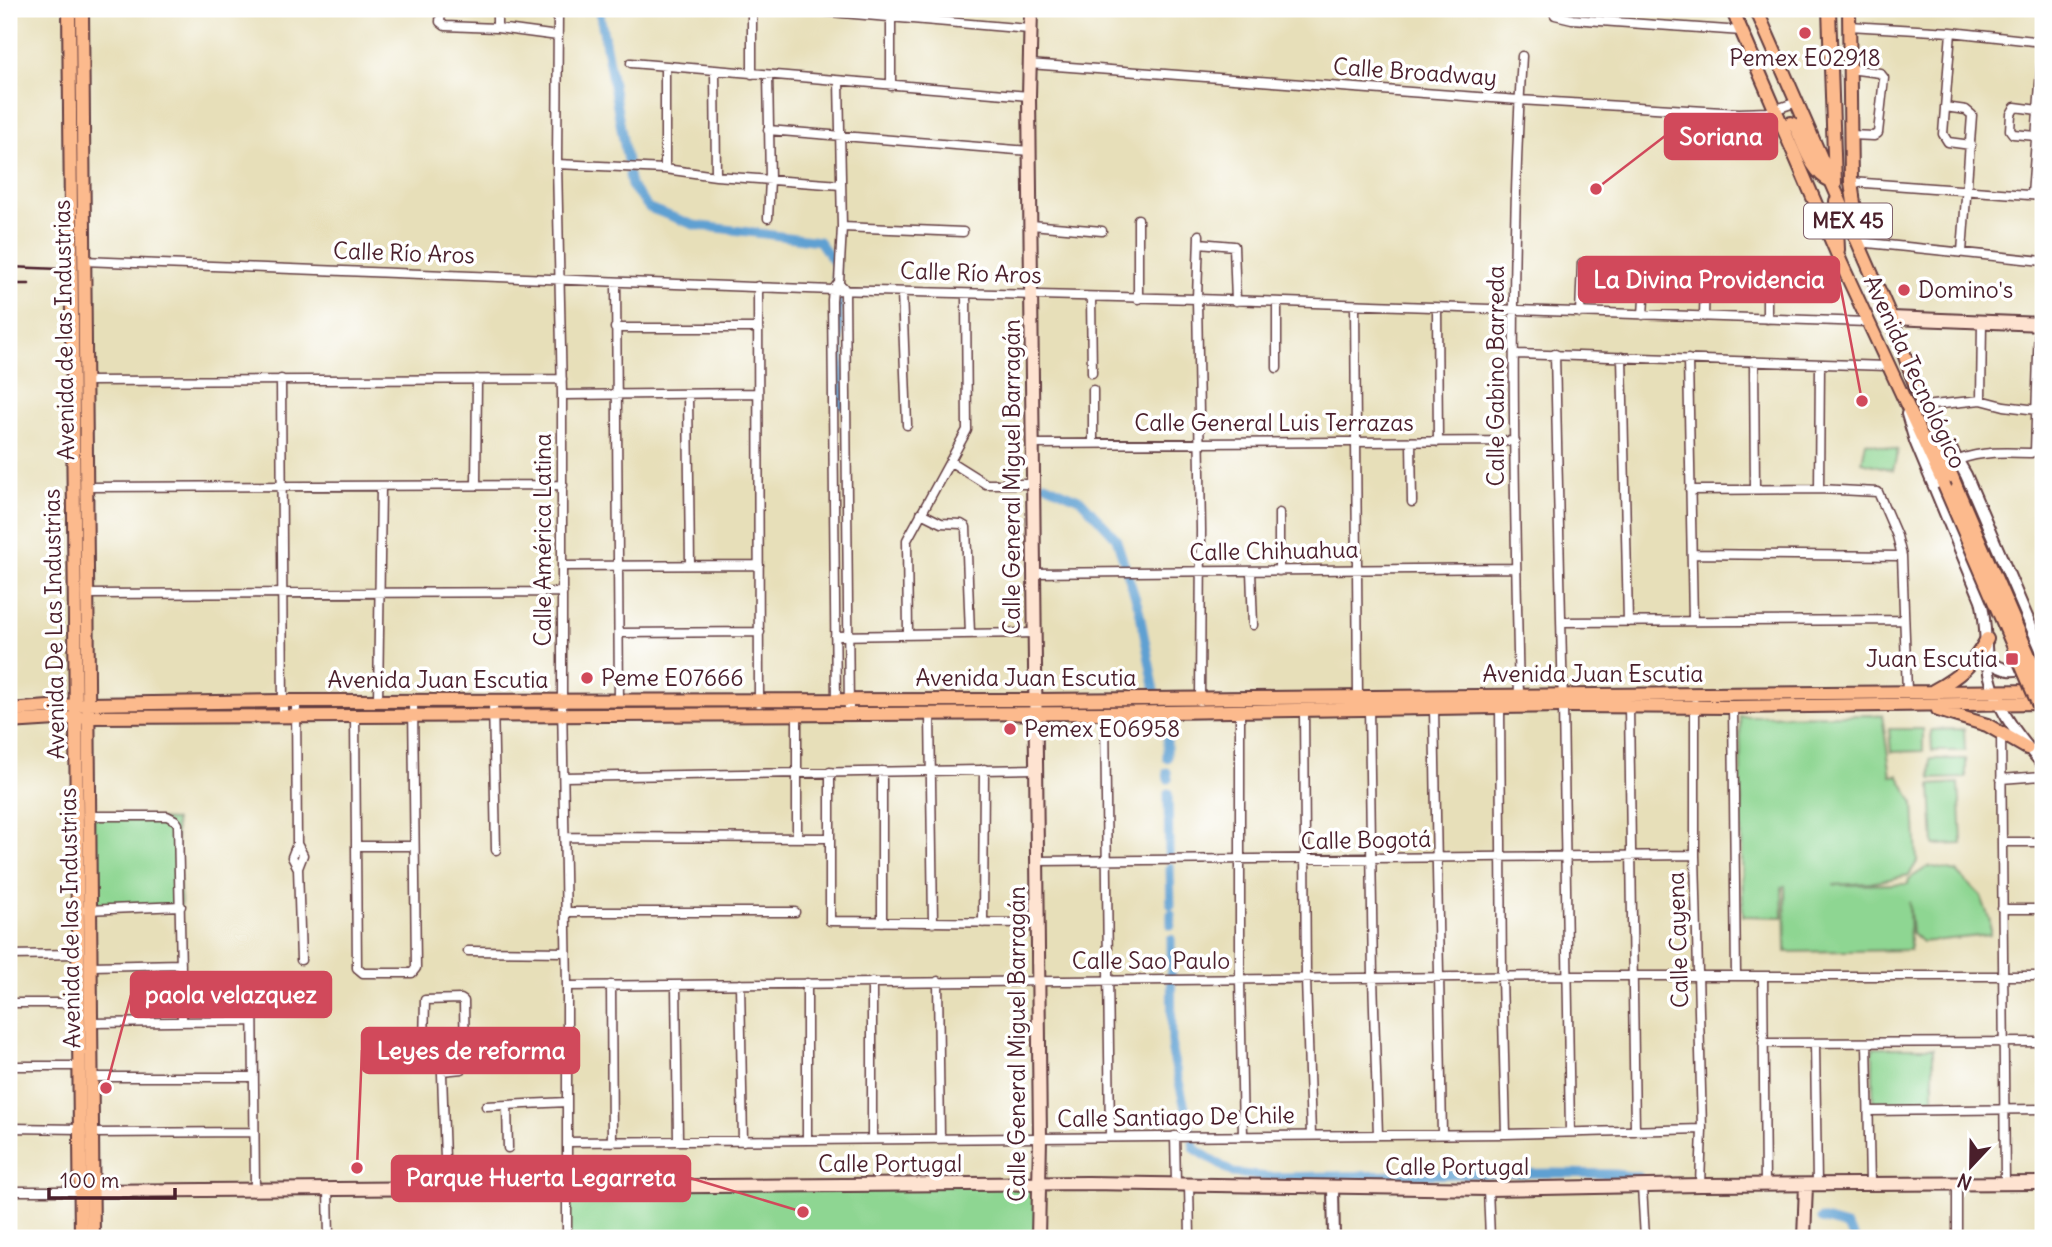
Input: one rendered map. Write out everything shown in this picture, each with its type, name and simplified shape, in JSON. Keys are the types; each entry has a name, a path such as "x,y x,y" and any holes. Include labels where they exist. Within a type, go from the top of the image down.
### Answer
{"main road":[{"name":"Avenida De Las Industrias","path":"69,9 76,83 80,337 82,711 76,745 85,910 79,954 80,1066 87,1131 87,1191 81,1238"},
{"path":"76,83 82,9"},
{"name":"Calle General Miguel Barragán","path":"1031,9 1029,96 1032,484 1040,1138 1038,1238"},
{"name":"Avenida Tecnológico","path":"1732,9 1887,366 1950,487 2043,690"},
{"name":"Avenida Tecnológico","path":"1756,9 1891,318 1935,435 1950,487 2043,715"},
{"path":"1829,9 1833,186 1839,258"},
{"path":"1849,9 1851,182 1858,229 1857,242"},
{"path":"1783,127 1791,123 1795,125 1817,171 1833,186"},
{"path":"1891,318 2041,323"},
{"name":"Avenida de las Industrias","path":"80,337 87,381 86,487 80,515 88,594 81,658"},
{"path":"1932,692 1972,665 1987,639"},
{"name":"Avenida Juan Escutia","path":"1200,705 1240,710 1304,710 1363,703 1434,708 1500,707 1563,700 1695,700 2043,690"},
{"name":"Avenida Juan Escutia","path":"9,710 355,716 493,701 563,707 1036,706 1363,703 1519,695 1629,706 1695,700 1733,707 2043,703"},
{"name":"Avenida Juan Escutia","path":"9,722 49,719 82,711 290,701 378,702 414,709 493,715 619,700 759,707 797,713 843,706 930,714 1036,706 1105,713 1153,705"},
{"path":"1918,705 1963,717 2001,732 2027,748"},
{"name":"Avenida de las Industrias","path":"82,711 89,816 85,910 92,966 93,1077 87,1131"},
{"path":"49,719 66,728 76,745"},
{"name":"Calle Portugal","path":"87,1191 1040,1184 1488,1189 2043,1183"},
{"path":"1804,1238 1812,1185"},
{"path":"87,1191 93,1238"}],"street":[{"path":"441,9 440,22 443,25 558,36"},
{"path":"497,9 497,29"},
{"name":"Calle América Latina","path":"558,9 557,164 562,379 567,1238"},
{"path":"752,9 752,74"},
{"path":"795,9 891,13 1030,29"},
{"path":"1552,9 1555,15 1561,18 1742,31"},
{"path":"891,13 891,86"},
{"path":"1849,26 1951,32 2043,42"},
{"path":"1951,32 1944,138 1949,142 1970,145"},
{"path":"2032,195 2043,35"},
{"name":"Calle Gabino Barreda","path":"1519,695 1515,568 1514,311 1522,56"},
{"path":"631,64 1029,96"},
{"name":"Calle Broadway","path":"1029,64 1519,100 1739,113 1776,110 1797,102"},
{"path":"664,66 665,169"},
{"path":"1849,69 1880,73 1884,78 1878,133 1874,136 1850,135"},
{"path":"715,71 716,176"},
{"path":"768,75 768,218"},
{"path":"839,81 842,228 839,282 833,290 834,515 835,636 843,706"},
{"path":"1945,107 1971,113 1962,252"},
{"path":"2036,136 2013,134 2010,130 2011,114 2015,107 2038,110"},
{"path":"768,130 1030,151"},
{"path":"557,164 665,169 716,176 841,185"},
{"path":"1851,182 2043,197"},
{"path":"1138,219 1138,299"},
{"path":"1031,225 1102,230"},
{"path":"842,228 963,232"},
{"path":"1200,705 1197,299 1199,239 1234,246 1236,301"},
{"path":"1857,242 2043,261"},
{"name":"Calle Río Aros","path":"79,260 1031,297 1197,299 1868,322"},
{"path":"1580,313 1582,263"},
{"path":"1643,315 1646,267"},
{"path":"1767,273 1767,319"},
{"path":"1704,317 1705,276"},
{"path":"616,282 619,700"},
{"path":"839,282 845,290 848,514 849,636 843,706"},
{"path":"758,286 759,707"},
{"path":"902,292 907,425"},
{"path":"908,635 906,543 966,434 968,425 966,294"},
{"path":"1091,298 1092,373"},
{"path":"1277,302 1277,368"},
{"path":"1355,305 1358,570 1371,859 1378,1135"},
{"path":"1437,308 1438,442"},
{"path":"1981,400 1982,321"},
{"path":"1958,460 1992,451 2033,452 2040,444 2038,410 2041,323"},
{"path":"615,328 757,328"},
{"path":"1515,354 1887,366"},
{"path":"1555,355 1570,1132"},
{"path":"1622,357 1628,622"},
{"path":"1688,359 1693,621"},
{"path":"1754,361 1755,489"},
{"path":"1819,364 1819,489"},
{"path":"281,379 283,592 297,844 303,855 298,868 301,960"},
{"path":"476,485 477,379"},
{"path":"87,381 562,379"},
{"path":"1093,390 1093,443"},
{"path":"562,396 757,393"},
{"path":"688,395 690,565"},
{"path":"1923,406 1981,400 2038,410"},
{"path":"1906,406 1915,441 1981,600 1987,639 1987,661 1994,691 2015,733 2041,763"},
{"path":"834,421 846,422"},
{"path":"1935,435 1950,447 1958,460 2042,652 2030,664 2018,670 2003,669 1987,661"},
{"name":"Calle General Luis Terrazas","path":"1032,443 1515,441"},
{"path":"1411,442 1412,502"},
{"path":"951,462 986,484 1032,484"},
{"path":"86,487 562,485"},
{"path":"378,702 381,486"},
{"path":"1690,490 1819,489 1878,492 1897,536 1902,556 1907,692"},
{"path":"921,513 938,522 966,527 970,634"},
{"path":"1279,513 1279,571"},
{"path":"834,515 848,514"},
{"path":"1692,554 1902,556"},
{"path":"563,566 759,565"},
{"name":"Calle Chihuahua","path":"1033,572 1515,568"},
{"path":"1251,571 1253,625"},
{"path":"88,594 563,592"},
{"path":"1561,622 1903,620"},
{"path":"619,633 760,632"},
{"path":"835,636 1034,633"},
{"name":"Calle Cayena","path":"1695,700 1695,855 1702,1129 1700,1185"},
{"path":"290,701 290,716"},
{"path":"493,701 496,850"},
{"path":"1629,706 1635,1131"},
{"path":"1500,707 1506,1134"},
{"path":"1733,707 1736,976"},
{"path":"1434,708 1442,1134"},
{"path":"355,716 357,968 360,972 415,972 414,709"},
{"path":"1240,710 1243,1136"},
{"path":"1304,710 1306,979 1311,1135"},
{"path":"797,713 797,837"},
{"path":"1105,713 1110,1137"},
{"path":"930,714 933,923"},
{"path":"2001,732 2005,1183"},
{"path":"2041,763 2040,740 2043,733"},
{"path":"983,923 984,769"},
{"path":"564,777 1037,769"},
{"path":"882,771 882,922"},
{"path":"830,772 830,921 1037,923"},
{"path":"2001,779 2043,776"},
{"path":"89,816 167,816 175,820 179,828 182,1020"},
{"path":"565,837 829,838"},
{"path":"2002,842 2043,842"},
{"path":"358,846 414,846"},
{"name":"Calle Bogotá","path":"1037,861 1695,855"},
{"path":"85,910 181,906"},
{"path":"2002,909 2043,909"},
{"path":"566,912 795,912"},
{"path":"468,951 566,952"},
{"path":"9,955 79,954"},
{"path":"92,966 181,964"},
{"path":"1763,975 1765,1185"},
{"name":"Calle Sao Paulo","path":"567,986 1373,977 2043,976"},
{"path":"938,981 940,1139"},
{"path":"872,982 872,1139"},
{"path":"807,983 807,1140"},
{"path":"740,984 743,1141"},
{"path":"611,985 612,1142"},
{"path":"676,985 678,1141"},
{"path":"253,990 255,1189"},
{"path":"442,1071 464,1068 465,1046 463,1000 427,999 424,1002 424,1042 427,1046 465,1046"},
{"path":"9,1003 79,1003"},
{"path":"92,1023 253,1021"},
{"path":"1763,1043 2043,1042"},
{"path":"1867,1043 1870,1184"},
{"path":"1812,1185 1815,1044"},
{"path":"441,1046 446,1187"},
{"path":"9,1066 80,1066"},
{"path":"93,1077 253,1077"},
{"path":"486,1106 568,1102"},
{"path":"507,1106 508,1148"},
{"path":"1869,1111 2043,1109"},
{"path":"9,1128 254,1132"},
{"name":"Calle Santiago De Chile","path":"567,1142 1506,1134 1702,1129"},
{"path":"1175,1136 1190,1238"},
{"path":"1957,1183 1957,1238"},
{"path":"1642,1187 1646,1238"},
{"path":"328,1188 329,1238"},
{"path":"1333,1188 1334,1238"},
{"path":"1488,1189 1490,1238"},
{"path":"9,1191 87,1191"}],"green space":[{"path":"1866,442 1898,450 1893,470 1862,462"},
{"path":"1882,715 1891,776 1898,775 1914,803 1917,862 1909,875 1870,883 1833,885 1908,884 1909,879 1929,866 1957,872 1981,896 1990,921 1990,935 1922,942 1912,933 1909,901 1910,950 1786,952 1785,886 1782,887 1783,917 1743,916 1740,716"},
{"path":"1889,729 1923,729 1923,751 1891,752"},
{"path":"1964,729 1965,751 1932,751 1931,730"},
{"path":"1930,759 1966,759 1966,778 1931,779"},
{"path":"1959,783 1962,844 1934,845 1931,785"},
{"path":"89,816 175,820 181,906 91,910"},
{"path":"1873,1048 1933,1048 1933,1104 1873,1105"},
{"path":"1040,1183 1038,1238 567,1238 566,1187"}],"waterway":[{"path":"599,9 627,161"},
{"path":"629,175 631,186 649,208 694,225 819,241 835,264 836,279"},
{"path":"837,291 842,405"},
{"path":"1045,484 1081,500 1116,538 1139,609 1155,691"},
{"path":"1162,719 1164,730"},
{"path":"1167,740 1167,758"},
{"path":"1167,772 1168,779"},
{"path":"1168,793 1169,854"},
{"path":"1170,867 1171,905"},
{"path":"1171,914 1171,925"},
{"path":"1171,939 1172,1052 1190,1129"},
{"path":"1193,1143 1195,1149 1233,1173 1268,1177 1551,1173 1639,1177"},
{"path":"1821,1219 1846,1226 1855,1238"}],"railway":[{"path":"9,267 60,269"},
{"path":"9,284 29,284"}],"place":[{"name":"Pemex E02918","path":"1805,33"},
{"name":"Soriana","path":"1596,189"},
{"name":"Domino's","path":"1904,290"},
{"name":"La Divina Providencia","path":"1862,401"},
{"name":"Juan Escutia","path":"2012,659"},
{"name":"Peme E07666","path":"587,678"},
{"name":"Pemex E06958","path":"1010,729"},
{"name":"paola velazquez","path":"106,1088"},
{"name":"Leyes de reforma","path":"357,1168"},
{"name":"Parque Huerta Legarreta","path":"803,1212"}]}
